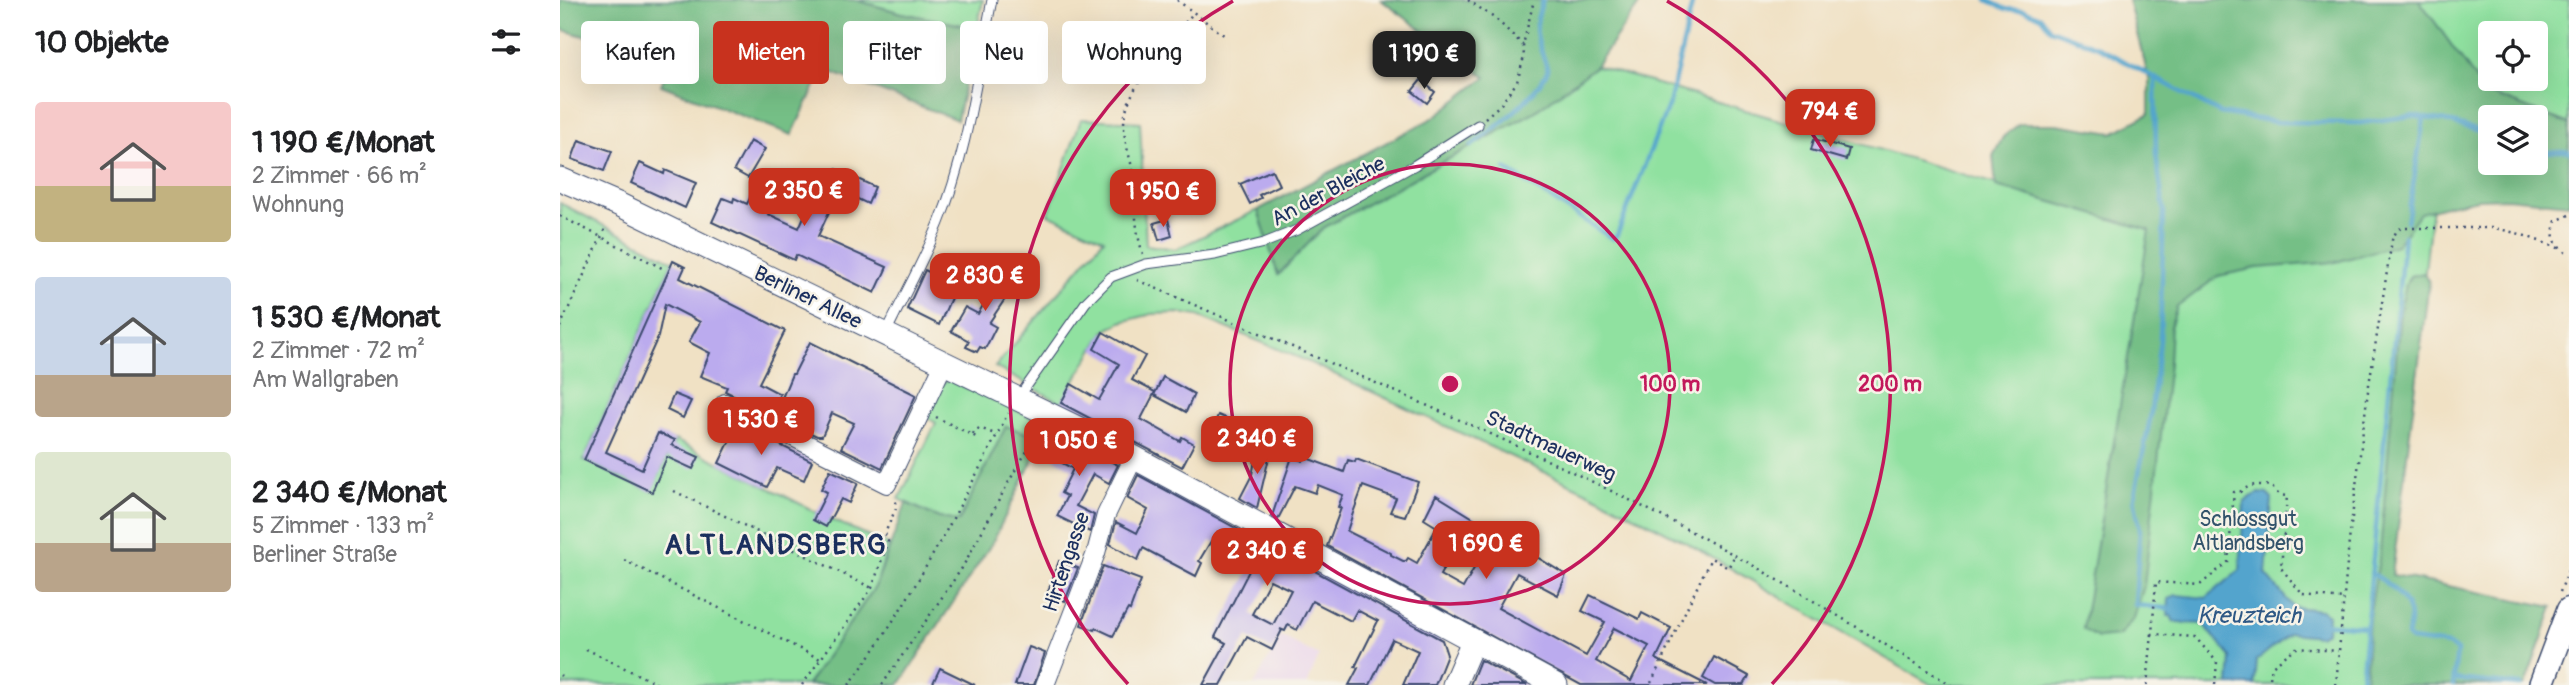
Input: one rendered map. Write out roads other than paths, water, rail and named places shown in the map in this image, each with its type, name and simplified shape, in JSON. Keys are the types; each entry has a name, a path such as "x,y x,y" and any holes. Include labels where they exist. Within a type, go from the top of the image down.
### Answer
{"main road":[{"path":"2541,685 2569,610"}],"street":[{"name":"Berliner Allee","path":"560,179 944,363 1048,423 1134,457 1556,685"},
{"path":"724,403 887,484 944,363"},
{"name":"Hirtengasse","path":"1045,685 1096,552 1106,515 1134,457"},
{"path":"1454,685 1473,640"}],"lane":[{"path":"885,334 939,224 950,191 992,0"},
{"name":"An der Bleiche","path":"1015,402 1086,302 1096,290 1119,273 1146,264 1215,255 1264,243 1297,230 1415,165 1478,125"}],"water":[{"name":"Kreuzteich","path":"2259,493 2267,494 2272,499 2266,574 2293,607 2321,610 2328,615 2327,632 2319,636 2290,633 2257,660 2255,685 2229,685 2231,657 2203,624 2174,622 2171,616 2168,616 2169,599 2176,595 2206,598 2240,570 2244,503"}],"waterway":[{"path":"1471,146 1524,102 1548,70 1536,28 1543,0"},
{"path":"1506,169 1613,239 1617,235 1670,101 1693,0"},
{"path":"1987,0 2006,9 2024,10 2041,17 2050,29 2098,47 2220,113 2276,122 2360,123 2412,116 2445,121 2478,131"},
{"path":"2155,78 2156,154 2164,210 2160,340 2150,419 2134,498 2140,529 2135,605 2174,609"},
{"path":"2407,222 2424,118"},
{"path":"2548,152 2569,152"},
{"path":"2361,683 2404,236"},
{"path":"2371,573 2402,598 2409,612 2407,636 2411,640 2449,645 2457,651 2453,685"},
{"path":"2322,623 2365,627"},
{"path":"2454,679 2521,685"}],"district":[{"name":"ALTLANDSBERG","path":"776,544"}],"park label":[{"name":"Schlossgut Altlandsberg","path":"2248,531"}]}
